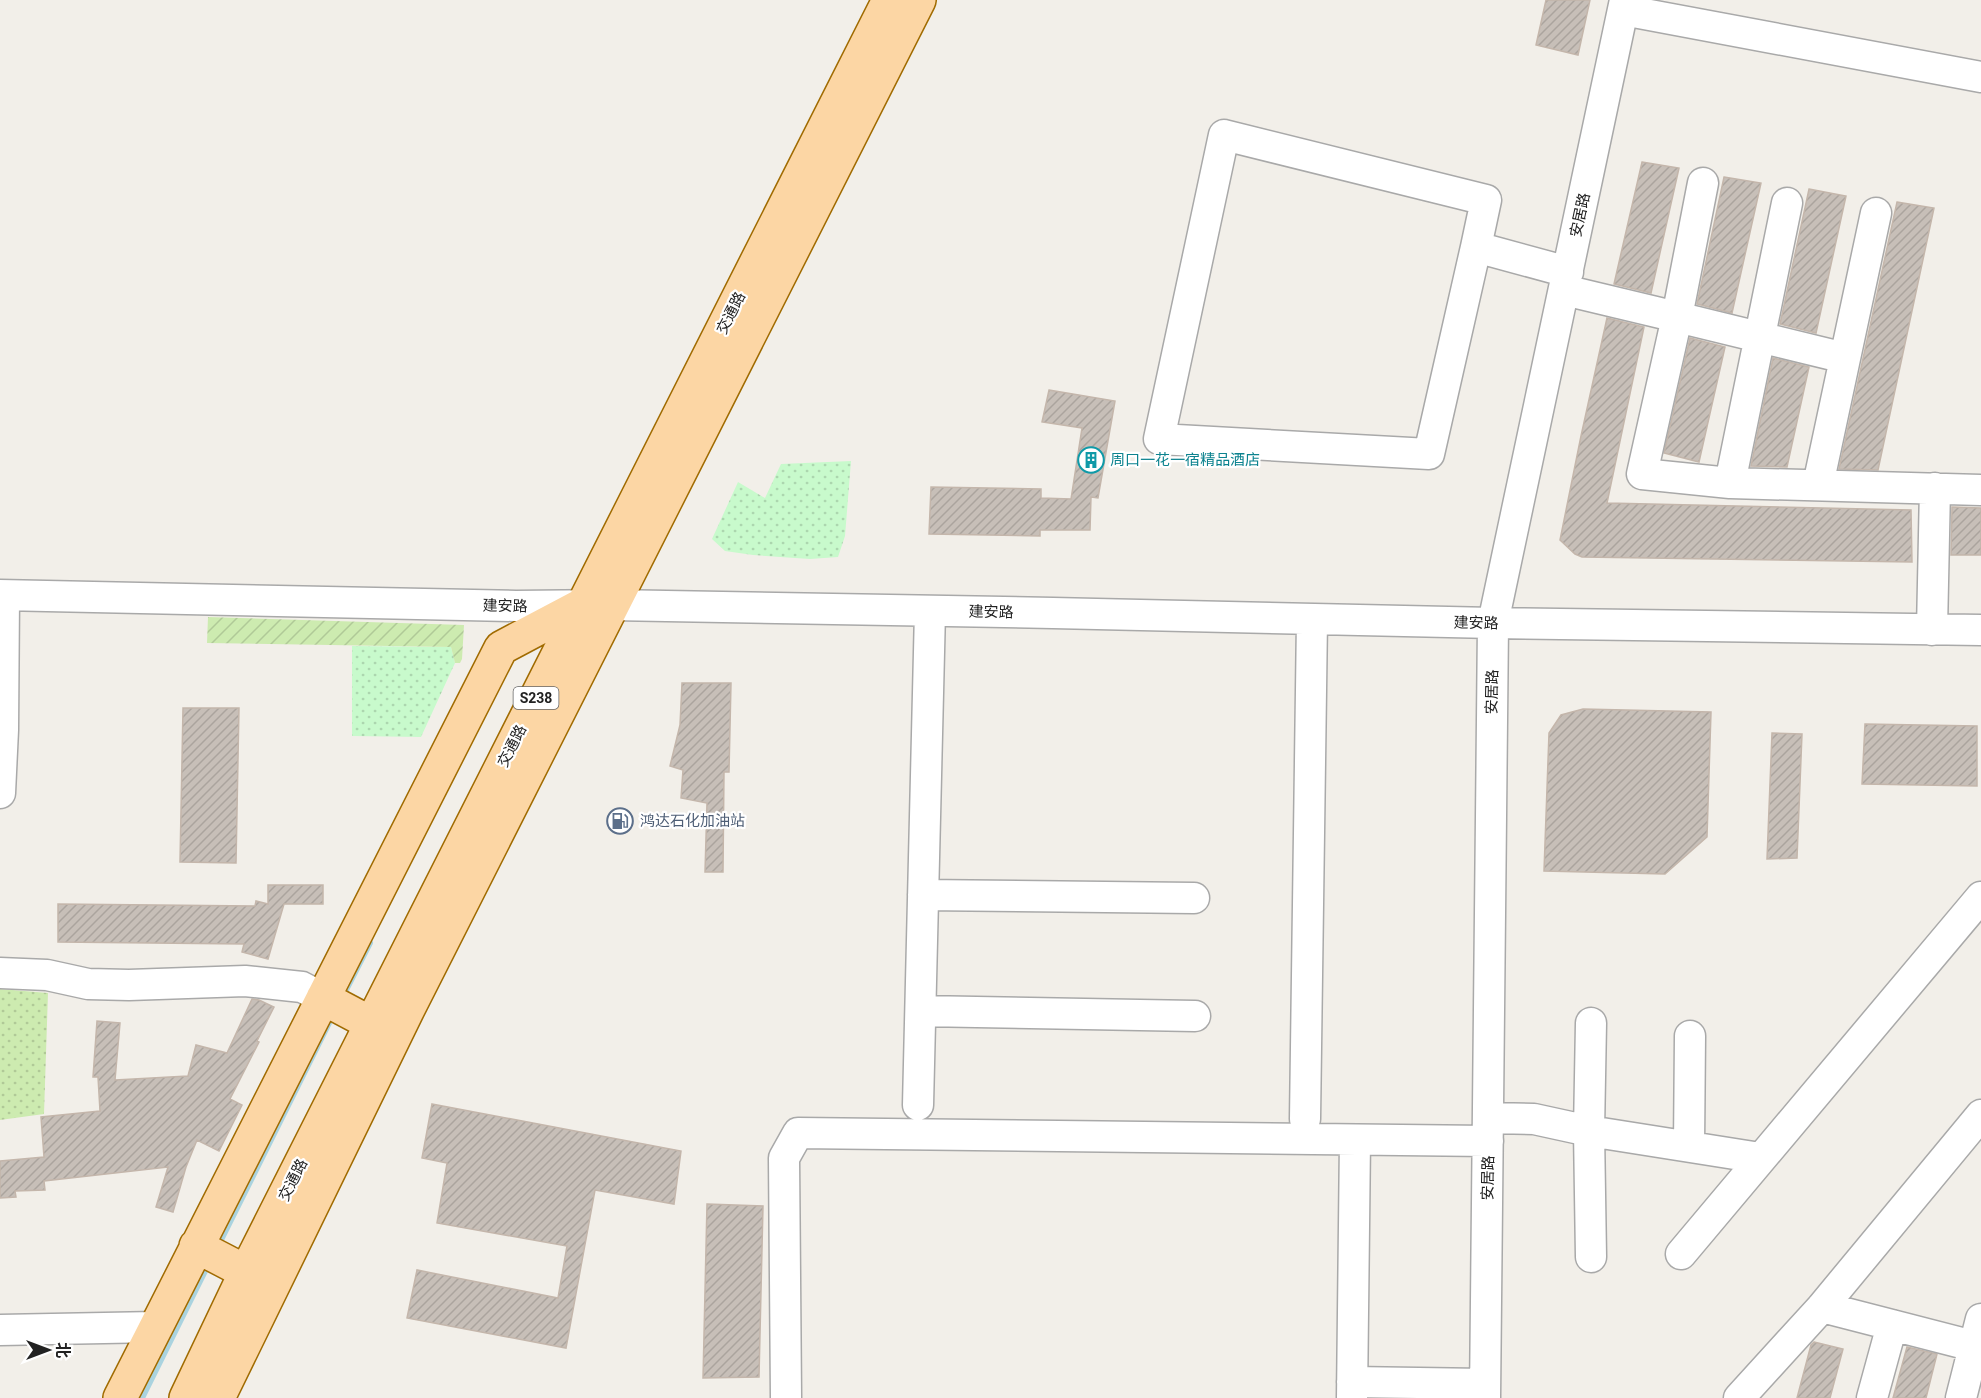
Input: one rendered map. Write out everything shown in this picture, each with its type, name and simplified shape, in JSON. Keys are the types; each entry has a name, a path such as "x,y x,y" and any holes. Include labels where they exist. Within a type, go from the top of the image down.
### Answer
{"main road":[{"name":"交通路","path":"218,1398 406,1011 597,605 889,0"},
{"name":"交通路","path":"186,1398 246,1272 372,1024 919,0"},
{"path":"120,1398 501,648 597,605"},
{"path":"323,998 372,1024"},
{"path":"196,1246 246,1272"}],"street":[{"path":"1624,5 1981,77"},
{"name":"安居路","path":"1485,1391 1493,623 1624,5"},
{"path":"1224,135 1486,200 1476,247 1429,454 1159,439 1224,135"},
{"path":"1703,183 1677,317 1642,474 1730,483 1981,490"},
{"path":"1730,483 1787,203"},
{"path":"1818,485 1876,213"},
{"path":"1476,247 1566,281 1677,317 1845,358"},
{"path":"1932,630 1935,488"},
{"name":"建安路","path":"2,596 1981,630"},
{"path":"0,793 2,596"},
{"path":"918,1105 930,611"},
{"path":"1305,1119 1312,619"},
{"path":"923,895 1194,898"},
{"path":"1681,1254 1981,897"},
{"path":"0,973 47,975 88,984 245,981 302,987 323,998"},
{"path":"921,1011 1195,1016"},
{"path":"1592,1023 1589,1131 1592,1257"},
{"path":"1689,1146 1690,1036"},
{"path":"1739,1398 1822,1307 1981,1115"},
{"path":"786,1398 784,1158 798,1133 1355,1140 1488,1130 1534,1119 1589,1131 1760,1158"},
{"path":"1355,1140 1352,1390 1485,1391"},
{"path":"1822,1307 1892,1325 1979,1338 1961,1398"},
{"path":"1872,1398 1892,1325"},
{"path":"0,1330 156,1327"}],"green space":[{"path":"851,461 845,536 838,557 810,559 725,551 712,539 738,482 765,498 781,464"},
{"path":"208,617 464,625 462,659 460,663 455,663 451,647 207,643"},
{"path":"352,646 451,647 455,663 421,737 352,736"},
{"path":"0,989 48,993 44,1114 0,1120"}],"building":[{"path":"1546,0 1590,0 1578,55 1536,45"},
{"path":"1642,162 1679,168 1651,293 1614,284"},
{"path":"1724,177 1761,183 1732,313 1697,304"},
{"path":"1809,189 1846,196 1816,333 1780,324"},
{"path":"1897,202 1934,208 1878,470 1839,469"},
{"path":"1607,318 1644,327 1607,503 1911,510 1912,562 1582,557 1575,554 1560,540"},
{"path":"1690,338 1725,347 1699,462 1664,453"},
{"path":"1773,358 1809,367 1787,467 1751,466"},
{"path":"1049,390 1115,401 1098,498 1091,497 1090,530 1040,530 1040,536 929,534 931,487 1041,489 1041,498 1071,499 1082,428 1042,422"},
{"path":"1952,507 1981,508 1981,555 1951,555"},
{"path":"682,683 731,683 729,772 724,772 723,872 705,872 707,803 681,798 683,770 670,766 680,725"},
{"path":"183,708 239,708 236,863 180,862"},
{"path":"1583,709 1711,712 1707,837 1665,874 1544,871 1549,733 1561,715"},
{"path":"1865,724 1977,726 1977,786 1862,784"},
{"path":"1772,733 1802,734 1797,858 1767,859"},
{"path":"268,885 323,885 323,904 284,904 268,959 242,952 244,944 58,942 58,904 255,906 256,901 268,904"},
{"path":"252,999 274,1007 230,1099 242,1105 219,1151 197,1140 186,1167 173,1212 156,1207 168,1167 44,1181 45,1190 15,1191 16,1197 0,1198 0,1161 44,1157 41,1117 100,1111 98,1077 93,1077 97,1021 120,1023 115,1080 188,1076 196,1045 227,1053"},
{"path":"432,1104 681,1151 674,1204 595,1190 566,1348 407,1318 417,1270 558,1298 567,1246 437,1223 447,1163 422,1158"},
{"path":"707,1204 763,1206 759,1377 703,1378"},
{"path":"1814,1342 1843,1349 1830,1398 1797,1398 1811,1345"},
{"path":"1907,1347 1937,1354 1926,1398 1893,1398"}],"waterway":[{"path":"342,998 370,943"},
{"path":"217,1248 333,1015"},
{"path":"142,1398 208,1265"}],"place":[{"name":"周口一花一宿精品酒店","path":"1091,460"},
{"name":"鸿达石化加油站","path":"620,821"}]}
